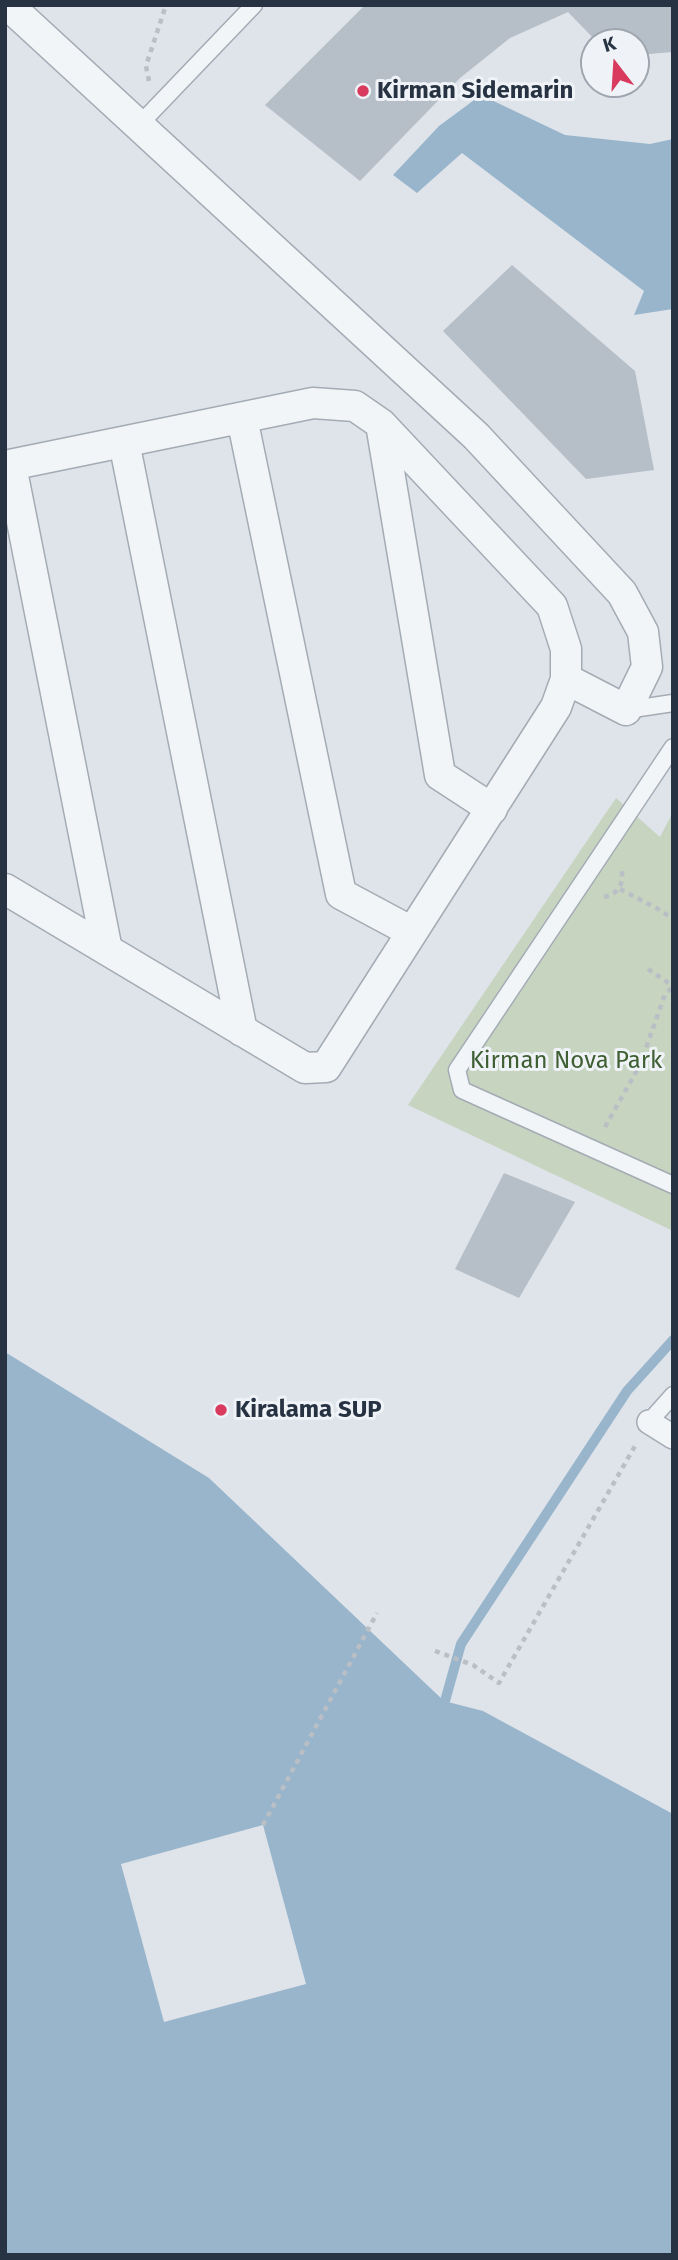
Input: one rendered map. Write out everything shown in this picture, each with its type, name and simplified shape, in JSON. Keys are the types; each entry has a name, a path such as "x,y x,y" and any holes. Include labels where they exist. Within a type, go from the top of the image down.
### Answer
{"street":[{"path":"8,5 146,118 476,436 622,593 643,632 647,667 626,710 566,679"},
{"path":"5,889 242,1031 305,1068 326,1067 556,707 566,679 566,649 552,606 380,424 355,406 313,403 8,466 107,950"},
{"path":"242,418 341,894 412,932"},
{"path":"380,424 440,775 492,809"},
{"path":"124,442 242,1031"},
{"path":"649,1422 673,1437"}],"lane":[{"path":"146,118 254,5"},
{"path":"626,710 673,703"},
{"path":"673,747 457,1070 462,1090 673,1185"},
{"path":"649,1422 673,1395"}],"path":[{"path":"146,118 146,65 166,5"},
{"path":"620,889 673,919"},
{"path":"593,1149 640,1065 665,993 673,986 648,969"},
{"path":"435,1651 473,1665 499,1683 649,1422"},
{"path":"263,1825 377,1613"}],"green space":[{"name":"Kirman Nova Park","path":"616,798 660,837 673,812 673,1231 408,1105"}],"water":[{"path":"481,95 565,135 650,144 673,139 673,309 634,315 644,291 462,153 417,193 393,175 439,126"},
{"path":"5,1352 209,1478 444,1701 483,1711 673,1814 673,2255 5,2255"}],"pier":[{"path":"263,1825 306,1984 164,2022 121,1864"}],"building":[{"name":"Kirman Sidemarin","path":"365,5 673,5 673,52 650,54 650,28 583,28 568,12 510,38 460,78 360,181 265,105"},
{"path":"512,265 635,371 654,470 586,479 443,331"},
{"path":"504,1173 575,1202 519,1298 455,1269"}],"waterway":[{"path":"445,1701 461,1644 627,1391 673,1340"}],"place":[{"name":"Kirman Sidemarin","path":"363,91"},
{"name":"Kiralama SUP","path":"221,1410"}]}
